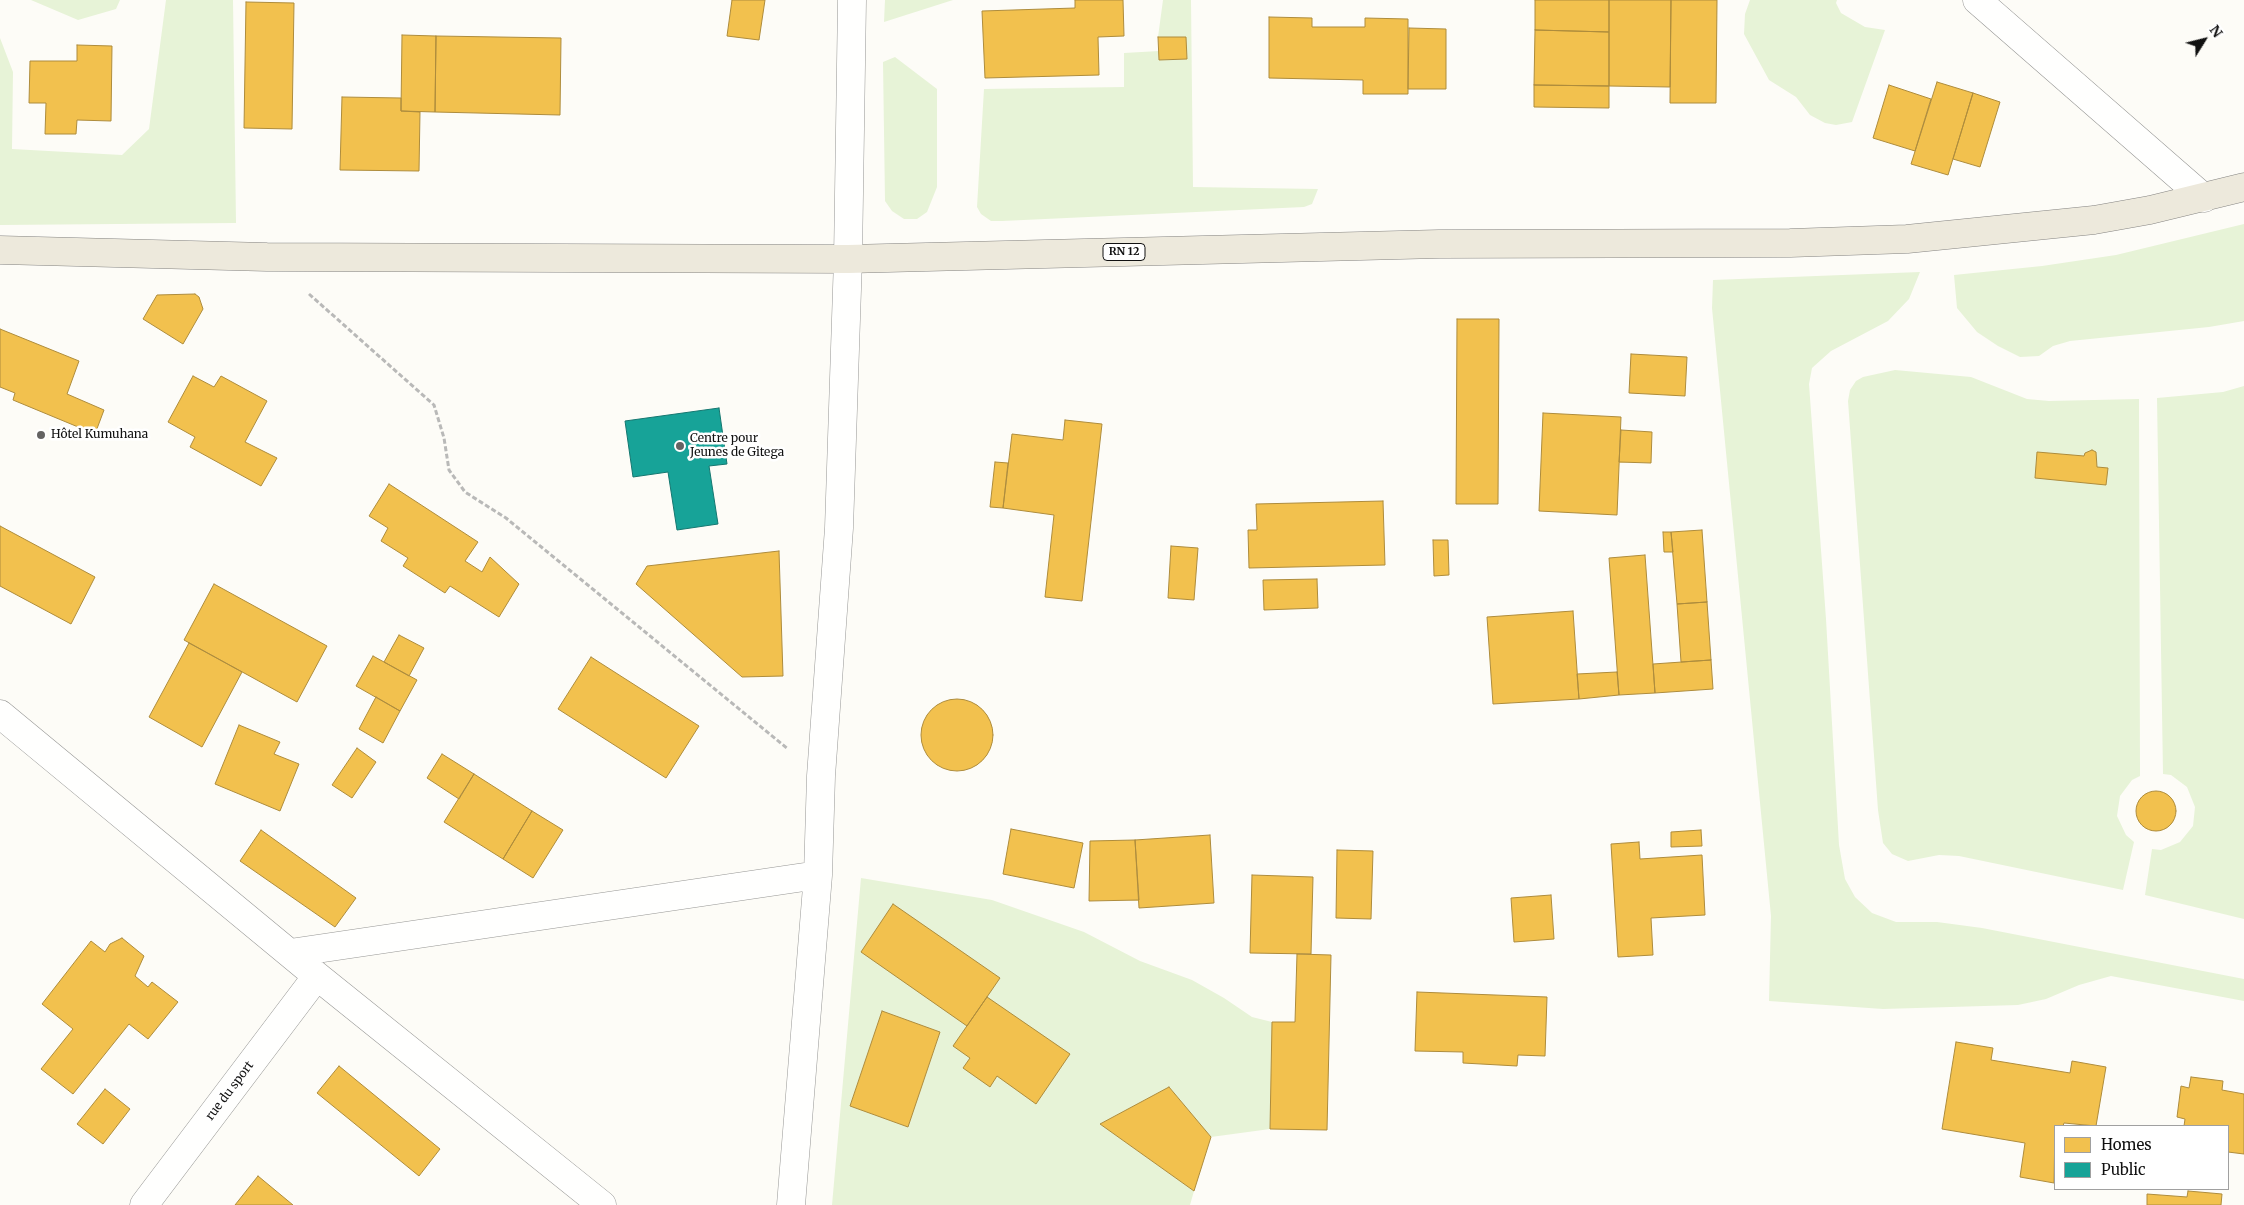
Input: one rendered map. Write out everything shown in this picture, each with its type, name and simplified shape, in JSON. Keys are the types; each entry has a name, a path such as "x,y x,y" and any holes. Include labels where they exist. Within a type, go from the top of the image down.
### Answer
{"main road":[{"name":"RN 12","path":"0,250 268,257 848,259 1439,244 1780,244 1907,239 2094,220 2204,198 2244,186"}],"street":[{"path":"791,1205 818,875 821,776 839,528 848,259 852,0"},
{"path":"1977,0 2204,198"},
{"path":"0,714 317,976 602,1205"},
{"path":"290,953 818,875"},
{"name":"rue du sport","path":"144,1205 317,976"}],"path":[{"path":"268,257 434,405 444,438 449,470 465,492 506,518 821,776"}],"green space":[{"path":"31,0 120,0 116,9 78,20"},
{"path":"166,0 233,0 236,223 0,225 0,38 13,72 12,149 122,155 149,129"},
{"path":"885,0 953,0 884,22"},
{"path":"1163,0 1191,0 1193,187 1318,189 1312,204 1304,207 1002,221 991,221 981,214 977,207 984,89 1124,87 1124,53 1159,51 1159,60 1187,59 1186,37 1158,37"},
{"path":"1750,0 1837,0 1836,3 1841,13 1865,27 1885,30 1852,122 1836,125 1825,123 1810,115 1796,97 1769,80 1744,34 1745,14"},
{"path":"895,57 937,89 937,187 927,212 917,219 904,219 892,211 885,201 883,62"},
{"path":"2244,224 2244,321 2209,327 2070,341 2053,346 2039,356 2020,357 1998,346 1977,332 1957,308 1954,275 2042,266 2116,255"},
{"path":"1920,272 1909,299 1888,321 1831,351 1812,368 1809,384 1826,619 1839,845 1845,879 1855,897 1872,913 1896,922 1937,922 1982,928 2244,979 2244,1001 2111,976 2079,985 2046,999 2018,1005 1883,1009 1769,1001 1771,916 1712,308 1713,280"},
{"path":"1895,370 1971,377 2027,399 2049,401 2139,399 2140,776 2132,780 2120,796 2117,816 2126,835 2134,842 2123,890 1959,856 1939,855 1908,861 1892,854 1883,843 1878,810 1848,401 1850,390 1856,381 1863,377"},
{"path":"2244,386 2244,919 2145,895 2152,849 2161,850 2180,842 2193,826 2195,807 2187,787 2171,775 2163,774 2157,398 2223,392"},
{"path":"861,878 992,900 1084,932 1140,961 1192,980 1252,1017 1272,1022 1270,1129 1211,1137 1169,1087 1100,1124 1194,1191 1190,1205 832,1205","holes":["882,1011 940,1032 908,1127 850,1106"]}],"building: Homes":[{"path":"732,0 765,0 759,40 727,36"},
{"path":"1075,0 1123,0 1124,36 1098,37 1099,75 985,78 982,11 1075,8"},
{"path":"1535,0 1609,0 1609,32 1535,30"},
{"path":"1609,0 1671,0 1670,87 1609,86"},
{"path":"1671,0 1717,0 1716,103 1670,103"},
{"path":"246,2 294,3 292,129 244,128"},
{"path":"1269,17 1312,18 1312,27 1365,27 1365,18 1408,19 1408,94 1363,94 1363,80 1269,78"},
{"path":"1409,28 1446,29 1446,89 1408,89"},
{"path":"1535,30 1609,32 1609,86 1534,85"},
{"path":"402,35 436,36 435,112 401,111"},
{"path":"436,36 561,38 560,115 435,112"},
{"path":"1158,37 1186,37 1187,59 1159,60"},
{"path":"77,45 112,46 111,121 77,120 76,134 45,134 46,103 29,103 30,61 77,61"},
{"path":"1937,82 1973,93 1948,175 1911,164"},
{"path":"1534,85 1609,86 1609,108 1534,107"},
{"path":"1889,85 1931,99 1915,151 1873,138"},
{"path":"1973,93 2000,102 1980,167 1953,159"},
{"path":"342,97 401,98 401,111 420,112 419,171 340,170"},
{"path":"195,294 199,297 203,309 183,344 143,319 157,295"},
{"path":"1457,319 1499,319 1498,504 1456,504"},
{"path":"0,329 79,361 67,394 104,410 95,434 13,400 15,393 0,387"},
{"path":"1631,354 1687,357 1685,396 1629,393"},
{"path":"193,376 214,387 221,376 267,401 245,442 277,458 261,486 190,447 195,437 168,422"},
{"path":"1543,413 1621,417 1617,515 1539,511"},
{"path":"1065,420 1102,424 1082,601 1045,597 1054,515 1003,508 1012,434 1063,440"},
{"path":"1621,430 1652,432 1651,463 1619,462"},
{"path":"2092,450 2096,452 2097,467 2108,468 2106,485 2035,478 2037,452 2084,456 2085,453"},
{"path":"995,462 1008,463 1003,508 990,507"},
{"path":"389,484 478,542 465,561 482,572 490,557 519,584 499,617 450,586 445,593 403,566 408,558 381,541 388,528 369,516"},
{"path":"1383,501 1385,565 1249,568 1248,530 1257,530 1256,504"},
{"path":"0,526 95,577 71,624 0,586"},
{"path":"1702,530 1707,602 1677,604 1671,532"},
{"path":"1663,532 1671,532 1673,552 1664,552"},
{"path":"1433,540 1448,540 1449,575 1434,576"},
{"path":"1171,546 1198,548 1194,600 1168,598"},
{"path":"779,551 783,676 742,677 636,584 647,566"},
{"path":"1645,555 1655,693 1619,695 1609,558"},
{"path":"1317,579 1318,608 1264,610 1263,580"},
{"path":"214,584 327,646 297,702 184,640"},
{"path":"1707,602 1711,660 1681,662 1677,604"},
{"path":"1573,611 1579,699 1493,704 1487,617"},
{"path":"399,635 424,648 409,676 384,662"},
{"path":"189,643 242,672 202,747 149,717"},
{"path":"373,656 417,680 400,711 356,686"},
{"path":"591,657 699,726 666,778 558,709"},
{"path":"1711,660 1713,689 1655,693 1653,664"},
{"path":"1617,672 1619,695 1579,699 1577,674"},
{"path":"376,697 400,711 383,743 359,729"},
{"path":"964,699 983,709 991,721 993,735 991,749 983,761 971,769 950,771 931,761 923,749 921,728 931,709 943,701"},
{"path":"239,725 280,742 274,754 299,764 280,811 215,784"},
{"path":"357,748 376,762 352,798 332,785"},
{"path":"442,754 474,774 459,799 427,778"},
{"path":"474,774 532,811 503,859 444,822"},
{"path":"2152,791 2160,791 2167,794 2173,800 2176,811 2173,822 2167,828 2160,831 2152,831 2145,828 2139,822 2136,815 2136,807 2139,800 2145,794"},
{"path":"532,811 563,830 533,878 503,859"},
{"path":"1011,829 1083,843 1074,888 1003,874"},
{"path":"261,830 356,898 335,927 240,861"},
{"path":"1701,830 1702,846 1671,847 1671,832"},
{"path":"1210,835 1214,903 1139,908 1135,840"},
{"path":"1135,840 1139,900 1089,901 1090,841"},
{"path":"1639,842 1640,859 1702,855 1705,915 1651,918 1653,955 1618,957 1611,844"},
{"path":"1337,850 1373,851 1371,919 1336,918"},
{"path":"1252,875 1313,877 1311,954 1250,953"},
{"path":"1551,895 1554,939 1514,942 1511,898"},
{"path":"893,904 1000,978 967,1026 861,952"},
{"path":"122,938 144,956 135,976 148,987 152,982 178,1002 148,1039 129,1024 73,1094 41,1069 73,1029 42,1004 91,941 105,952 110,944"},
{"path":"1297,954 1331,955 1327,1130 1270,1129 1272,1022 1295,1022"},
{"path":"1417,992 1547,997 1545,1056 1518,1055 1517,1066 1463,1063 1463,1052 1415,1051"},
{"path":"987,997 1070,1054 1036,1104 997,1076 990,1087 963,1068 970,1058 953,1046"},
{"path":"882,1011 940,1032 908,1127 850,1106"},
{"path":"1956,1042 1993,1048 1991,1060 2070,1073 2072,1061 2106,1067 2096,1125 2064,1123 2063,1125 2054,1125 2054,1183 2020,1177 2025,1143 1942,1129"},
{"path":"339,1066 440,1149 419,1176 317,1093"},
{"path":"2191,1077 2223,1081 2222,1090 2244,1094 2244,1154 2229,1152 2229,1125 2184,1125 2185,1119 2177,1117 2181,1086 2189,1088"},
{"path":"1169,1087 1211,1137 1194,1191 1100,1124"},
{"path":"105,1089 130,1109 103,1144 77,1124"},
{"path":"258,1176 293,1205 235,1205"},
{"path":"2188,1191 2222,1194 2221,1205 2147,1205 2147,1194 2187,1197"}],"building: Public":[{"path":"719,408 727,464 709,466 718,524 677,530 668,472 633,477 625,421"}],"place":[{"name":"Hôtel Kumuhana","path":"41,435"},
{"name":"Centre pour Jeunes de Gitega","path":"680,446"}]}
